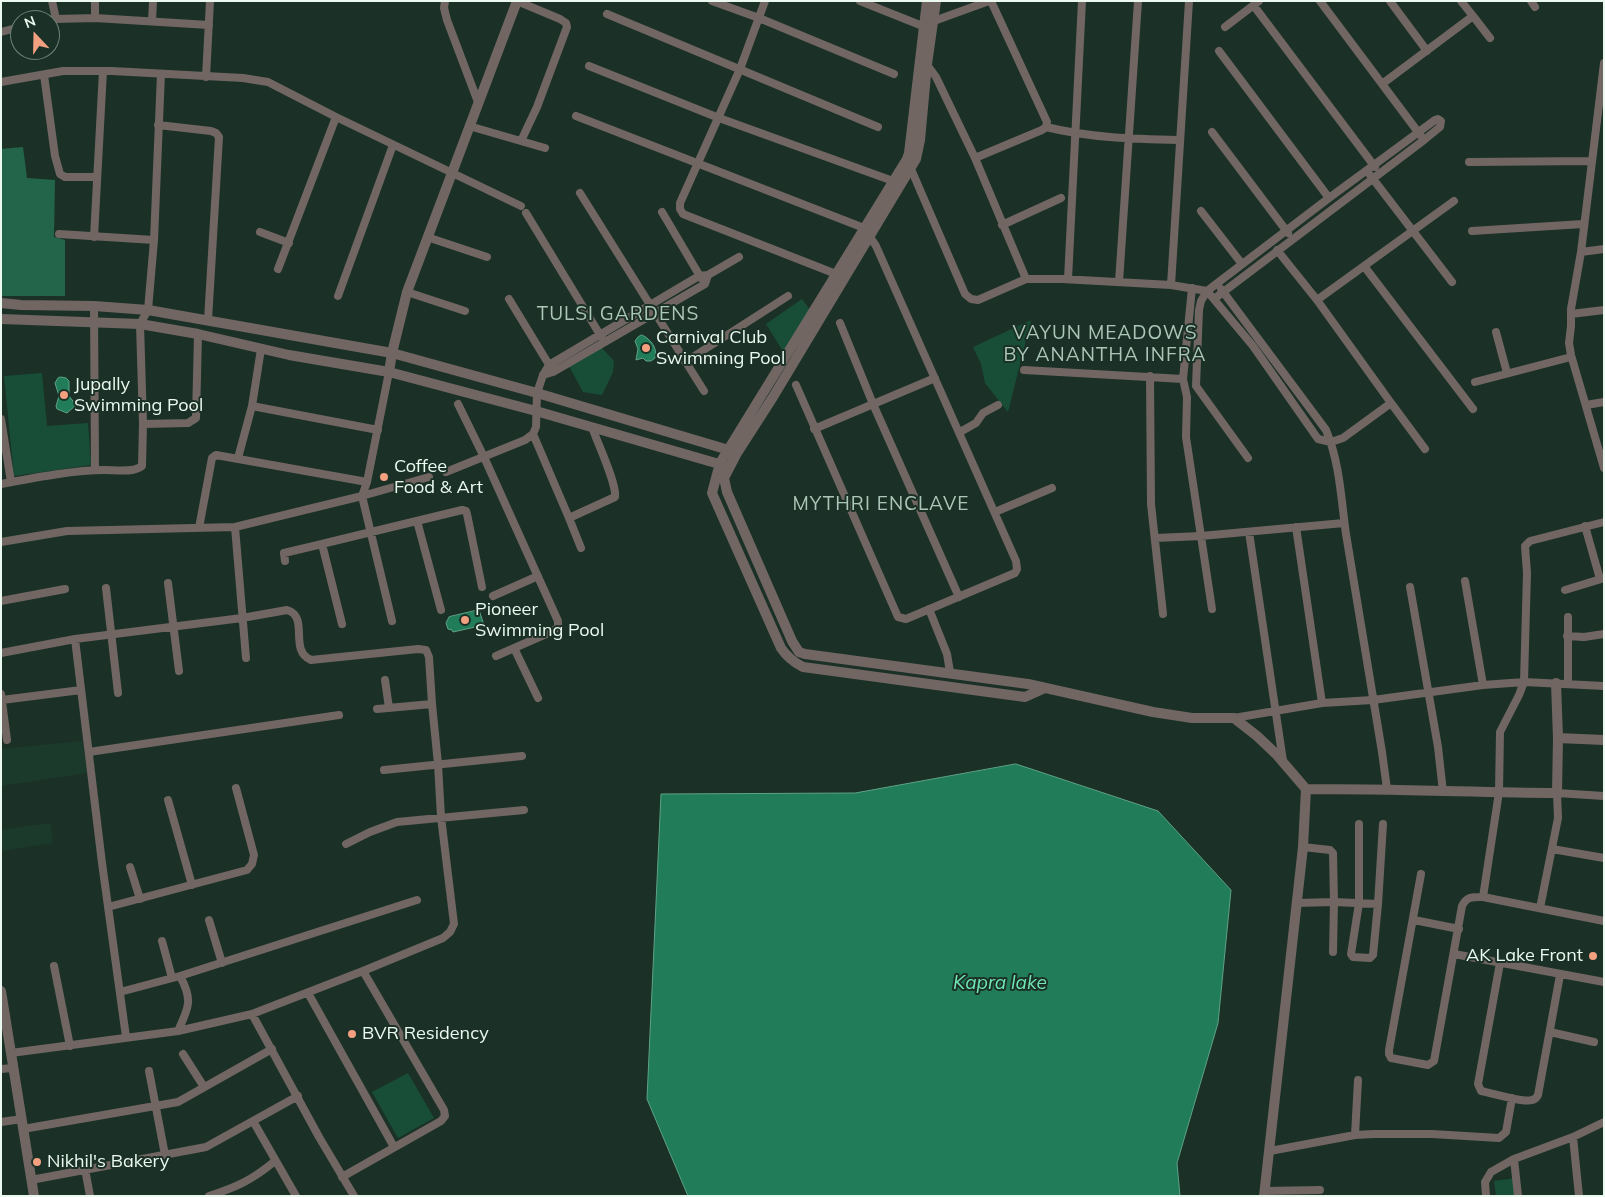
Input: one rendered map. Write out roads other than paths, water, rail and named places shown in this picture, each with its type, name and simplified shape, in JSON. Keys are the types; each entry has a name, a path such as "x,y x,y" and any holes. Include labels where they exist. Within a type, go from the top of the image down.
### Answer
{"street":[{"path":"94,18 95,1"},
{"path":"152,21 153,1"},
{"path":"206,77 210,1"},
{"path":"445,1 444,8 447,20 478,102"},
{"path":"392,621 362,496 367,482 392,353 407,292 517,1 560,19 566,23 567,27 537,107 521,141"},
{"path":"712,1 759,18 894,74"},
{"path":"765,1 740,69 680,202 680,210 683,214 836,274"},
{"path":"860,1 924,27"},
{"path":"928,1 924,27 919,148 916,160 836,274 712,488 713,497 781,648 790,659 803,666 1025,697 1045,688"},
{"path":"732,452 773,397 867,232 909,153 924,62 934,21 936,1"},
{"path":"934,21 990,1 1047,122 1046,127"},
{"path":"1068,279 1082,1"},
{"path":"1119,282 1138,1"},
{"path":"1171,285 1189,1"},
{"path":"1320,1 1424,140"},
{"path":"1390,1 1427,51"},
{"path":"1461,1 1490,38"},
{"path":"1225,27 1257,3 1373,165 1380,172"},
{"path":"607,14 878,126"},
{"path":"1382,84 1472,16"},
{"path":"60,20 94,18 208,25"},
{"path":"1219,51 1329,198"},
{"path":"924,62 936,77 975,158 1026,279"},
{"path":"1604,63 1602,97 1591,161 1581,252 1572,292 1569,343 1571,357 1604,468"},
{"path":"589,66 719,118 893,181"},
{"path":"1,82 63,71 103,71 243,78 268,82 393,145 521,206"},
{"path":"94,237 103,71"},
{"path":"44,74 60,174 65,176 97,177"},
{"path":"1,484 94,470 133,470 141,467 143,460 143,424 140,324 148,310 154,240 161,74"},
{"path":"576,116 699,163 867,232 879,251 960,432 1016,560 1016,571 1007,577 906,619 901,619 895,612 796,385"},
{"path":"278,269 336,117"},
{"path":"1214,299 1424,140 1440,127 1441,121 1435,120 1366,170 1242,264 1208,291 1201,301 1198,310 1196,386 1248,458"},
{"path":"158,126 211,131 219,137 208,320"},
{"path":"469,126 545,148"},
{"path":"975,158 1046,127 1075,134 1180,140"},
{"path":"1212,132 1293,238"},
{"path":"338,296 393,145"},
{"path":"1469,162 1591,161"},
{"path":"911,169 965,294 971,299 978,300 1026,279 1068,279 1171,285 1208,291 1253,346 1318,439 1331,442 1343,438 1391,403"},
{"path":"1366,170 1414,230 1452,282"},
{"path":"580,192 684,362 704,391"},
{"path":"1002,225 1061,198"},
{"path":"1316,300 1454,200"},
{"path":"1201,211 1242,264"},
{"path":"662,212 705,284"},
{"path":"526,214 602,339"},
{"path":"1472,231 1583,224"},
{"path":"260,232 288,243"},
{"path":"59,234 154,240"},
{"path":"427,237 487,257"},
{"path":"1581,252 1604,249"},
{"path":"1277,250 1316,300 1425,450"},
{"path":"602,339 649,305 700,276 708,276 739,257"},
{"path":"1364,266 1473,410"},
{"path":"446,472 525,440 533,434 536,427 537,393 542,375 602,339 654,313 705,284 708,276"},
{"path":"1217,284 1326,430 1331,442 1338,468 1344,523 1387,789"},
{"path":"1192,288 1183,379 1187,397 1186,436 1212,609"},
{"path":"407,292 464,311"},
{"path":"684,362 788,296"},
{"path":"509,299 551,368"},
{"path":"1,303 148,310 392,353 537,393 732,452"},
{"path":"94,306 94,470"},
{"path":"1571,314 1604,310"},
{"path":"1,319 140,324 198,334 289,355 389,372 536,411 725,465"},
{"path":"840,324 873,404 959,597"},
{"path":"1496,332 1507,374"},
{"path":"143,424 188,423 196,418 198,334"},
{"path":"238,458 252,406 261,349"},
{"path":"1474,382 1571,357"},
{"path":"1024,370 1183,379"},
{"path":"1150,376 1151,494 1163,614"},
{"path":"814,428 935,378"},
{"path":"1586,405 1604,402"},
{"path":"458,404 558,621 558,627 553,631 496,656"},
{"path":"960,432 976,423 983,413 998,405"},
{"path":"252,406 378,430"},
{"path":"1,419 11,482"},
{"path":"570,518 615,497 616,493 592,427"},
{"path":"533,434 570,518 581,548"},
{"path":"198,528 213,456 218,454 367,482"},
{"path":"725,465 724,478 727,492 792,641 799,652 805,654 1028,684 1192,718 1234,718 1322,703 1373,700 1483,685 1524,682 1604,686"},
{"path":"1,542 67,531 236,527 362,496 429,477"},
{"path":"995,512 1052,488"},
{"path":"285,561 284,553 462,510 466,511 482,587"},
{"path":"417,521 441,610"},
{"path":"1483,897 1498,792 1500,732 1524,682 1526,544 1530,541 1604,522"},
{"path":"1155,538 1201,536 1344,523"},
{"path":"1565,590 1602,578 1585,526"},
{"path":"236,527 246,658"},
{"path":"1296,527 1322,703"},
{"path":"1248,532 1283,761"},
{"path":"322,544 342,624"},
{"path":"493,596 538,576"},
{"path":"1466,580 1483,685"},
{"path":"168,583 179,670"},
{"path":"1410,587 1438,747 1443,792"},
{"path":"106,588 118,692"},
{"path":"1,601 65,589"},
{"path":"929,609 947,654 950,672"},
{"path":"1,653 75,639 242,618 287,610 294,612 297,617 300,649 305,657 311,660 418,649 426,650 430,657 432,704 442,817 454,924 450,932 443,938 252,1014 178,1031 11,1054"},
{"path":"1568,617 1568,683"},
{"path":"1567,636 1584,637 1604,634"},
{"path":"75,639 126,1037"},
{"path":"514,648 538,698"},
{"path":"790,659 799,652"},
{"path":"385,680 389,708"},
{"path":"1540,908 1558,818 1556,683"},
{"path":"7,740 2,697 81,690"},
{"path":"377,709 432,704"},
{"path":"89,752 339,715"},
{"path":"1234,718 1257,736 1283,761 1306,790 1302,847 1264,1193 1320,1190"},
{"path":"1558,738 1604,740"},
{"path":"384,770 522,756"},
{"path":"108,907 247,870 252,864 254,855 236,788"},
{"path":"1306,790 1387,789 1604,796"},
{"path":"168,800 192,885"},
{"path":"346,844 370,832 397,822 524,810"},
{"path":"1359,824 1359,903 1352,956 1370,958 1373,955 1384,824"},
{"path":"1302,847 1332,850 1333,952"},
{"path":"1552,848 1604,858"},
{"path":"130,867 140,898"},
{"path":"1421,874 1389,1050 1391,1058 1428,1065 1434,1060 1462,906 1465,900 1471,897 1483,897 1604,921"},
{"path":"120,992 222,963 417,900"},
{"path":"1296,903 1378,904"},
{"path":"209,920 222,963"},
{"path":"1414,920 1459,929"},
{"path":"162,940 176,977 188,990 188,1004 178,1031"},
{"path":"1454,954 1604,982"},
{"path":"1500,963 1478,1084 1481,1091 1512,1098 1530,1101 1538,1095 1560,975"},
{"path":"54,966 70,1046"},
{"path":"342,1177 445,1116 444,1110 363,971"},
{"path":"1,991 34,1196"},
{"path":"308,993 394,1147"},
{"path":"252,1014 319,1137 354,1196"},
{"path":"1550,1032 1594,1042"},
{"path":"1,1122 23,1124 178,1102 272,1049"},
{"path":"183,1054 204,1087"},
{"path":"1,1069 13,1068"},
{"path":"149,1071 154,1106 165,1155"},
{"path":"1356,1135 1358,1080"},
{"path":"31,1180 206,1147 298,1096"},
{"path":"1270,1151 1356,1135 1432,1134 1499,1138 1506,1132 1512,1098"},
{"path":"253,1121 296,1196"},
{"path":"1486,1196 1485,1182 1491,1172 1514,1159 1573,1137 1604,1122"},
{"path":"1573,1137 1579,1196"},
{"path":"1514,1159 1518,1196"},
{"path":"209,1196 236,1192 275,1160"},
{"path":"85,1169 90,1196"}],"water":[{"name":"Carnival Club Swimming Pool","path":"642,335 655,348 656,355 651,361 646,361 643,358 636,360 638,349 635,341"},
{"name":"Jupally Swimming Pool","path":"61,377 69,381 69,396 76,405 67,413 57,409 56,406 59,396 55,383"},
{"name":"Pioneer Swimming Pool","path":"479,610 484,625 453,632 448,629 446,623 449,617"},
{"name":"Kapra lake","path":"1016,764 1158,811 1231,890 1218,1023 1177,1163 1180,1196 688,1196 647,1099 661,794 855,793"}],"place":[{"name":"Carnival Club Swimming Pool","path":"646,348"},
{"name":"Jupally Swimming Pool","path":"64,395"},
{"name":"Coffee Food & Art","path":"384,477"},
{"name":"Pioneer Swimming Pool","path":"465,620"},
{"name":"AK Lake Front","path":"1593,956"},
{"name":"BVR Residency","path":"352,1034"},
{"name":"Nikhil's Bakery","path":"37,1162"}],"district":[{"name":"TULSI GARDENS","path":"618,314"},
{"name":"VAYUN MEADOWS BY ANANTHA INFRA","path":"1105,344"},
{"name":"MYTHRI ENCLAVE","path":"881,504"}]}
